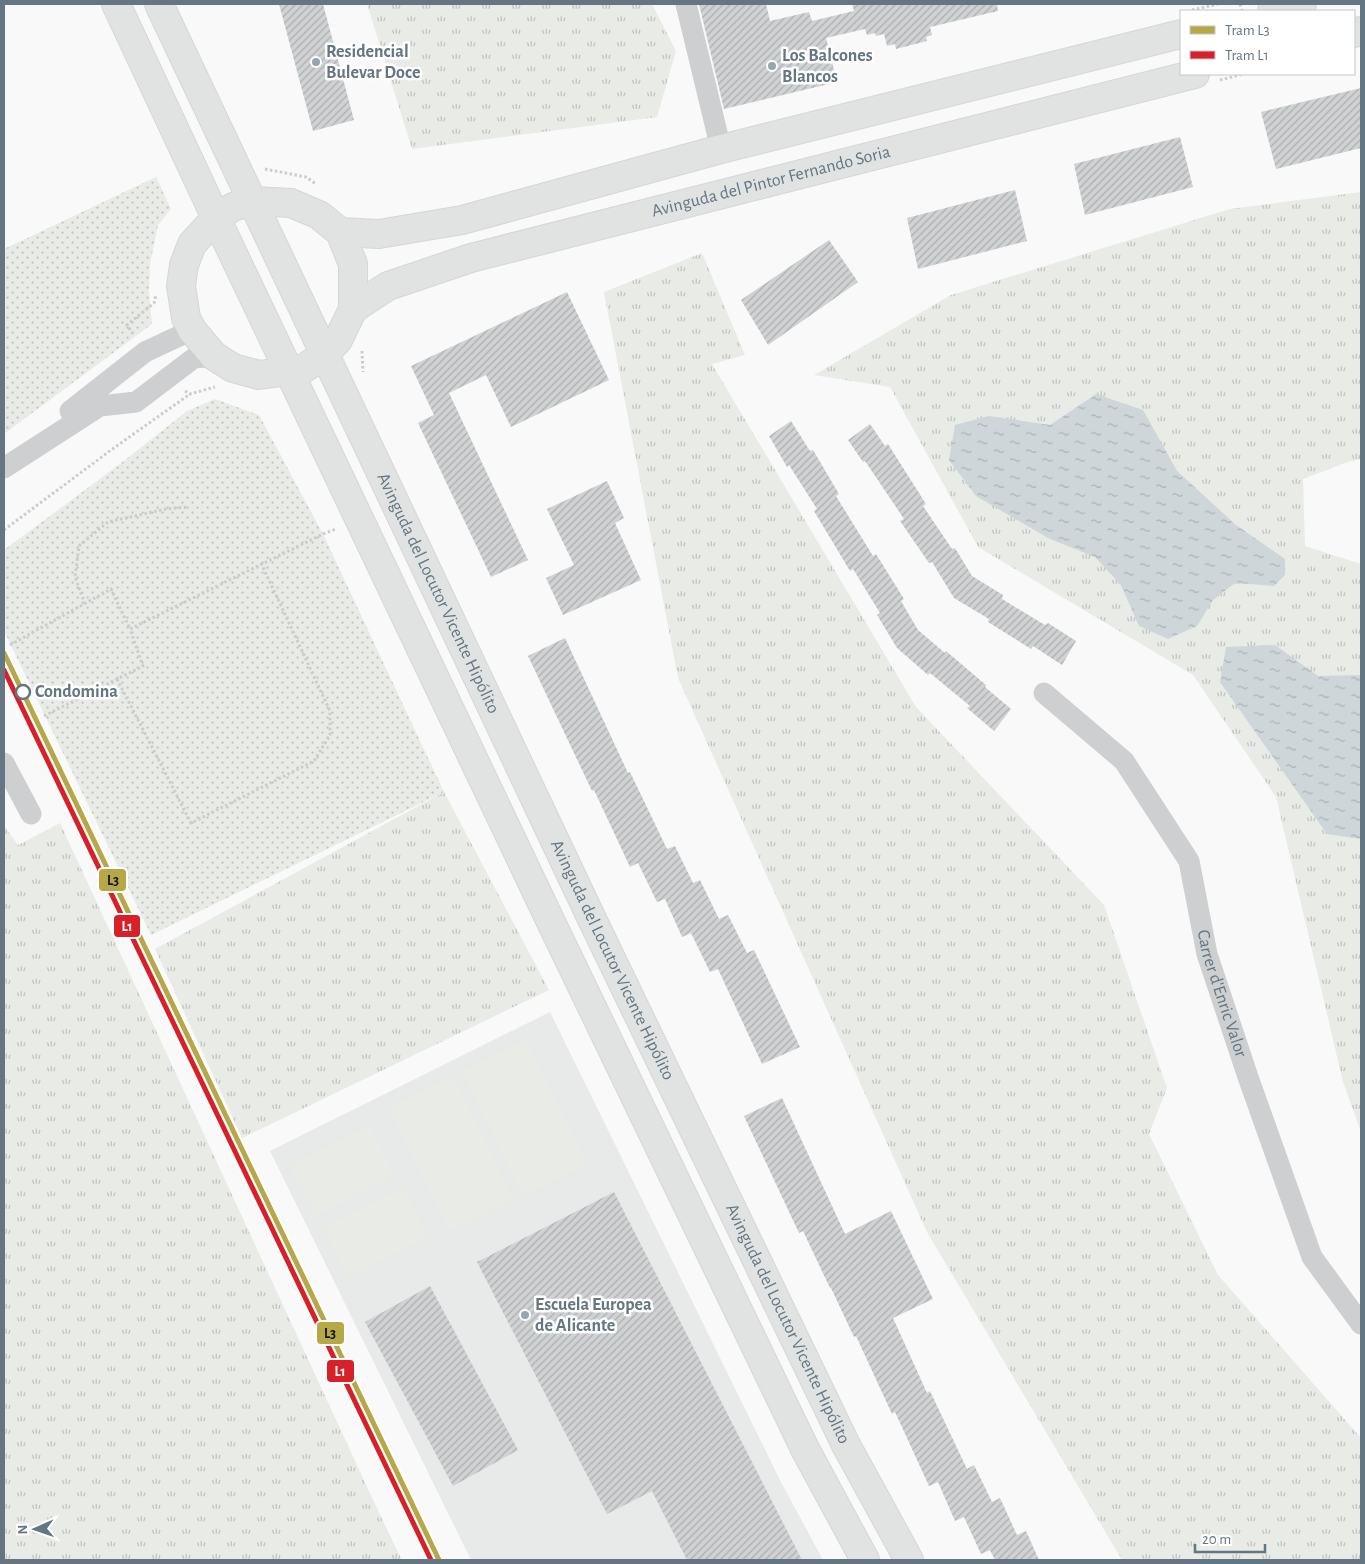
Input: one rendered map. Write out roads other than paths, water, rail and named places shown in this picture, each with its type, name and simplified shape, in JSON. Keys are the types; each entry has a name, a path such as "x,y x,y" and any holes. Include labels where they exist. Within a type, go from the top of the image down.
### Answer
{"main road":[{"path":"116,4 545,911 805,1449 865,1560"},
{"name":"Avinguda del Locutor Vicente Hipólito","path":"159,4 591,917 837,1427 908,1560"},
{"path":"1276,10 1302,4"},
{"path":"340,232 379,234 462,220 721,149 1180,34"},
{"name":"Avinguda del Pintor Fernando Soria","path":"353,309 388,286 471,258 1191,75"},
{"path":"252,202 291,203 319,215 340,232 353,264 353,309 338,340 324,356 303,369 259,375 233,368 214,356 192,330 186,318 181,286 184,265 192,244 216,218 233,207 252,202"}],"street":[{"path":"686,4 721,149"},
{"path":"4,463 145,352 192,330"},
{"path":"4,468 100,406 136,402 194,358 214,356"},
{"name":"Carrer d'Enric Valor","path":"1044,693 1124,761 1189,861 1207,954 1248,1077 1312,1257 1361,1324"},
{"path":"4,763 31,814"}],"water":[{"path":"1096,394 1143,410 1177,471 1236,525 1285,559 1285,575 1274,586 1235,583 1213,600 1197,626 1168,639 1139,626 1121,585 1095,557 1048,538 976,496 949,460 955,425 989,416 1050,425"},
{"path":"1275,645 1318,676 1361,675 1361,839 1327,834 1220,682 1226,647"}],"tram line":[{"name":"L3","path":"4,653 439,1560"},
{"name":"L1","path":"4,670 431,1560"}],"place":[{"name":"Residencial Bulevar Doce","path":"316,62"},
{"name":"Los Balcones Blancos","path":"772,66"},
{"name":"Condomina","path":"23,692"},
{"name":"Escuela Europea de Alicante","path":"525,1315"}]}
